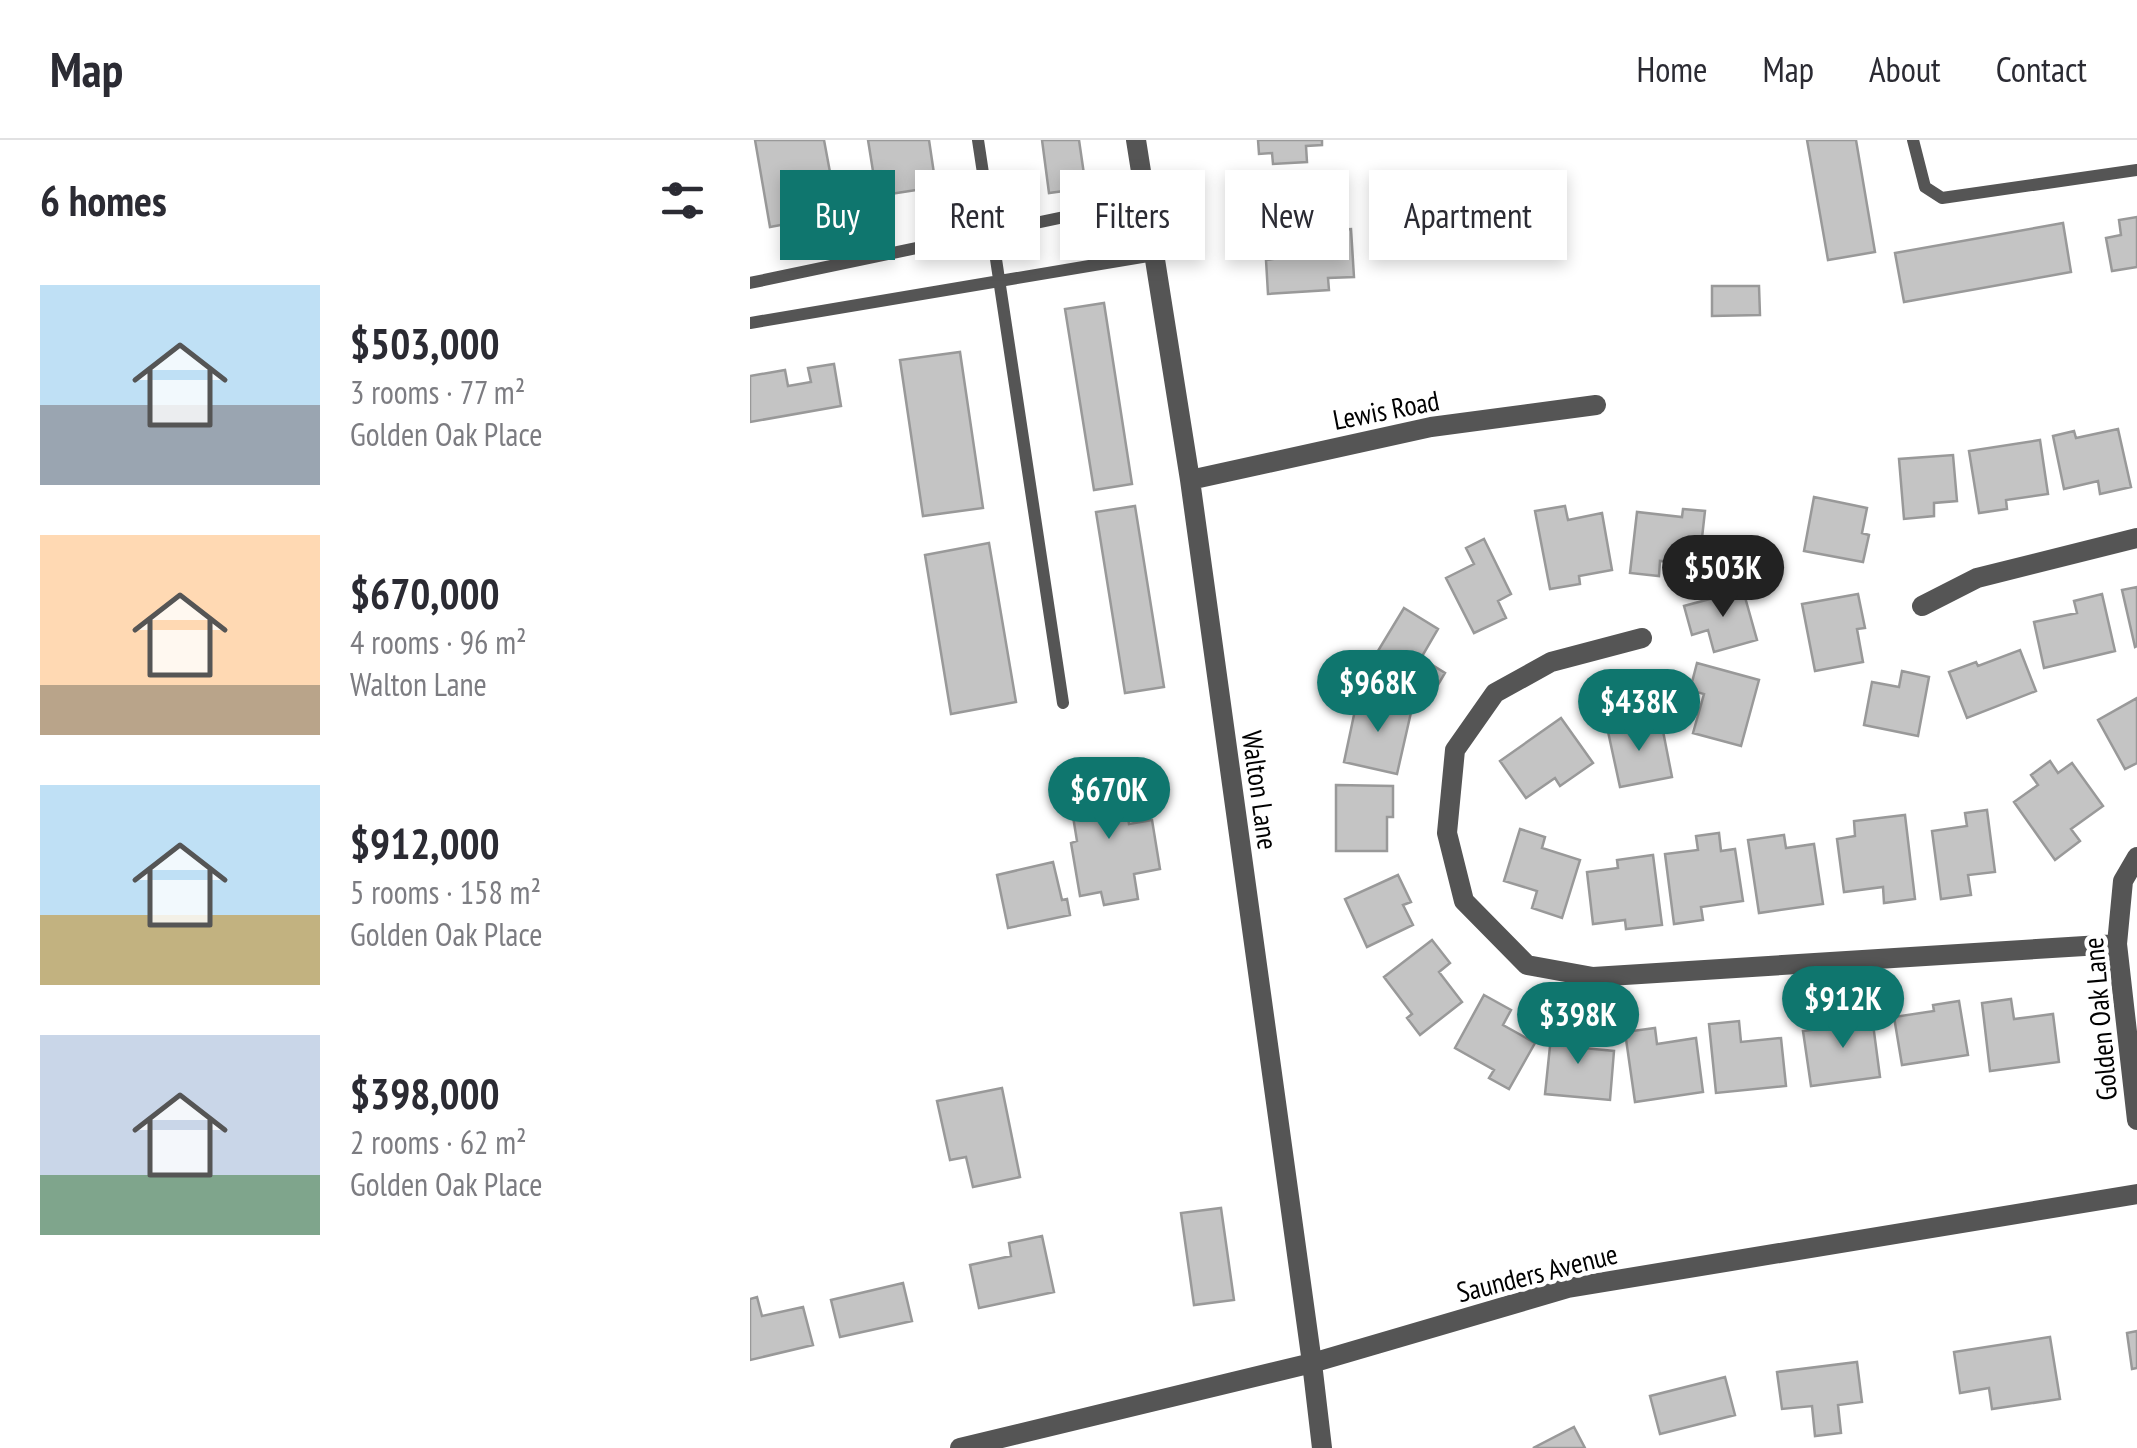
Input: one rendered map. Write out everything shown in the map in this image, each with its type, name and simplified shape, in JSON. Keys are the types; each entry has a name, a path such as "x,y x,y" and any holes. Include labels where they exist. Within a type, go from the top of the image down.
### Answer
{"street":[{"name":"Walton Lane","path":"1136,140 1140,170"},
{"name":"Walton Lane","path":"1155,260 1190,480 1322,1448"},
{"name":"Lewis Road","path":"1190,480 1431,427 1596,405"},
{"path":"1922,606 1977,578 2137,538"},
{"path":"1642,638 1551,662 1495,693 1455,750 1447,833 1464,900 1527,965 1593,978 2117,944"},
{"name":"Golden Oak Lane","path":"2137,857 2123,881 2117,944 2137,1120"},
{"name":"Saunders Avenue","path":"960,1448 1312,1362 1568,1288 2137,1194"}],"lane":[{"path":"978,140 983,170"},
{"path":"1913,140 1926,187 1942,198 2137,170"},
{"path":"750,283 915,248"},
{"path":"996,260 1063,702"},
{"path":"750,322 1118,260"}],"building":[{"path":"755,140 824,140 830,170 780,170 780,225 770,227"},
{"path":"868,140 929,140 933,170 915,170 915,190 895,193 895,170 873,170"},
{"path":"1042,140 1079,140 1083,170 1060,170 1060,192 1049,193"},
{"path":"1258,140 1322,140 1322,145 1306,146 1307,162 1273,164 1272,153 1259,154"},
{"path":"1807,140 1856,140 1875,252 1828,260"},
{"path":"2137,217 2137,267 2112,271 2106,238 2121,235 2119,220"},
{"path":"2063,223 2071,272 1904,302 1895,253"},
{"path":"1349,229 1354,277 1328,278 1329,290 1268,294 1266,260 1349,260"},
{"path":"1712,286 1759,286 1760,315 1712,316"},
{"path":"1104,303 1132,484 1094,490 1065,309"},
{"path":"960,352 983,508 923,516 900,360"},
{"path":"834,364 841,406 750,422 750,376 785,370 788,386 811,382 808,368"},
{"path":"2118,429 2131,487 2100,494 2098,481 2064,489 2053,436 2074,431 2076,438"},
{"path":"2040,440 2048,494 2006,500 2007,509 1979,513 1969,451"},
{"path":"1953,455 1957,501 1934,503 1934,516 1904,519 1899,459"},
{"path":"1814,497 1867,508 1862,533 1869,535 1863,562 1804,551"},
{"path":"1135,506 1164,687 1125,693 1096,512"},
{"path":"1565,506 1568,520 1602,513 1612,570 1579,576 1580,584 1550,589 1535,511"},
{"path":"1683,509 1705,511 1699,565 1660,561 1659,576 1630,573 1637,512 1682,517"},
{"path":"1484,539 1511,594 1498,601 1506,618 1474,633 1446,578 1474,564 1466,548"},
{"path":"989,543 1016,702 951,714 925,555"},
{"path":"2137,587 2137,646 2135,647 2122,590"},
{"path":"1743,590 1757,640 1714,652 1708,630 1692,635 1684,606"},
{"path":"1858,594 1865,628 1857,629 1863,662 1815,671 1802,604"},
{"path":"2102,594 2115,651 2044,668 2034,622 2077,613 2074,601"},
{"path":"1404,608 1438,629 1421,658 1445,673 1429,700 1370,664"},
{"path":"2020,650 2036,691 1967,718 1949,672"},
{"path":"1697,663 1759,680 1741,746 1693,733 1704,694 1690,690"},
{"path":"1902,671 1929,677 1918,736 1864,725 1872,682 1899,687"},
{"path":"1358,696 1412,708 1397,774 1344,762"},
{"path":"2137,698 2137,763 2125,769 2098,720"},
{"path":"1561,718 1593,763 1560,786 1555,778 1526,798 1500,761"},
{"path":"1639,720 1641,730 1662,726 1672,777 1620,787 1607,727"},
{"path":"2050,761 2058,773 2072,763 2103,806 2071,829 2080,841 2055,860 2014,802 2038,785 2031,775"},
{"path":"1121,777 1129,824 1152,820 1160,869 1134,874 1138,899 1104,905 1101,892 1080,896 1071,843 1077,841 1068,786"},
{"path":"1336,785 1393,786 1393,817 1387,817 1387,851 1336,851"},
{"path":"1987,810 1995,872 1968,875 1971,895 1941,899 1932,831 1967,826 1965,813"},
{"path":"1905,815 1915,899 1884,903 1883,887 1844,892 1837,839 1855,836 1854,821"},
{"path":"1520,829 1545,837 1542,848 1580,860 1562,918 1532,908 1537,891 1504,881"},
{"path":"1719,833 1721,851 1735,849 1743,901 1701,907 1703,920 1674,924 1665,854 1698,850 1696,836"},
{"path":"1784,835 1786,848 1814,844 1823,904 1759,913 1748,840"},
{"path":"1653,855 1662,925 1626,929 1625,920 1593,924 1587,872 1618,868 1617,860"},
{"path":"1053,862 1062,900 1067,899 1070,915 1008,928 997,875"},
{"path":"1398,875 1411,902 1403,905 1413,925 1367,947 1345,899"},
{"path":"1432,940 1450,963 1439,972 1462,1002 1420,1035 1407,1018 1412,1014 1384,977"},
{"path":"1484,995 1511,1010 1503,1025 1535,1043 1509,1089 1489,1078 1494,1070 1455,1048"},
{"path":"2011,999 2014,1019 2053,1014 2059,1062 1990,1071 1982,1003"},
{"path":"1959,1001 1968,1055 1902,1065 1894,1017 1934,1011 1933,1005"},
{"path":"1871,1009 1880,1077 1811,1086 1803,1031 1844,1026 1843,1013"},
{"path":"1739,1021 1741,1042 1781,1038 1786,1086 1716,1093 1709,1024"},
{"path":"1552,1027 1585,1031 1583,1048 1614,1051 1610,1100 1545,1094"},
{"path":"1655,1028 1657,1044 1696,1038 1703,1092 1635,1102 1625,1032"},
{"path":"1002,1088 1020,1177 973,1187 966,1157 950,1160 937,1101"},
{"path":"1221,1208 1234,1300 1194,1305 1181,1213"},
{"path":"1042,1236 1054,1292 979,1308 970,1265 1011,1256 1009,1243"},
{"path":"903,1283 912,1321 840,1337 831,1300"},
{"path":"757,1297 762,1316 803,1307 813,1345 750,1360 750,1299"},
{"path":"2137,1331 2137,1368 2132,1369 2127,1333"},
{"path":"2050,1337 2060,1399 1992,1409 1989,1388 1960,1393 1954,1352"},
{"path":"1857,1362 1862,1402 1838,1405 1841,1433 1815,1436 1812,1406 1782,1409 1777,1372"},
{"path":"1725,1377 1735,1415 1660,1434 1650,1396"},
{"path":"1574,1427 1585,1448 1533,1448"}]}
